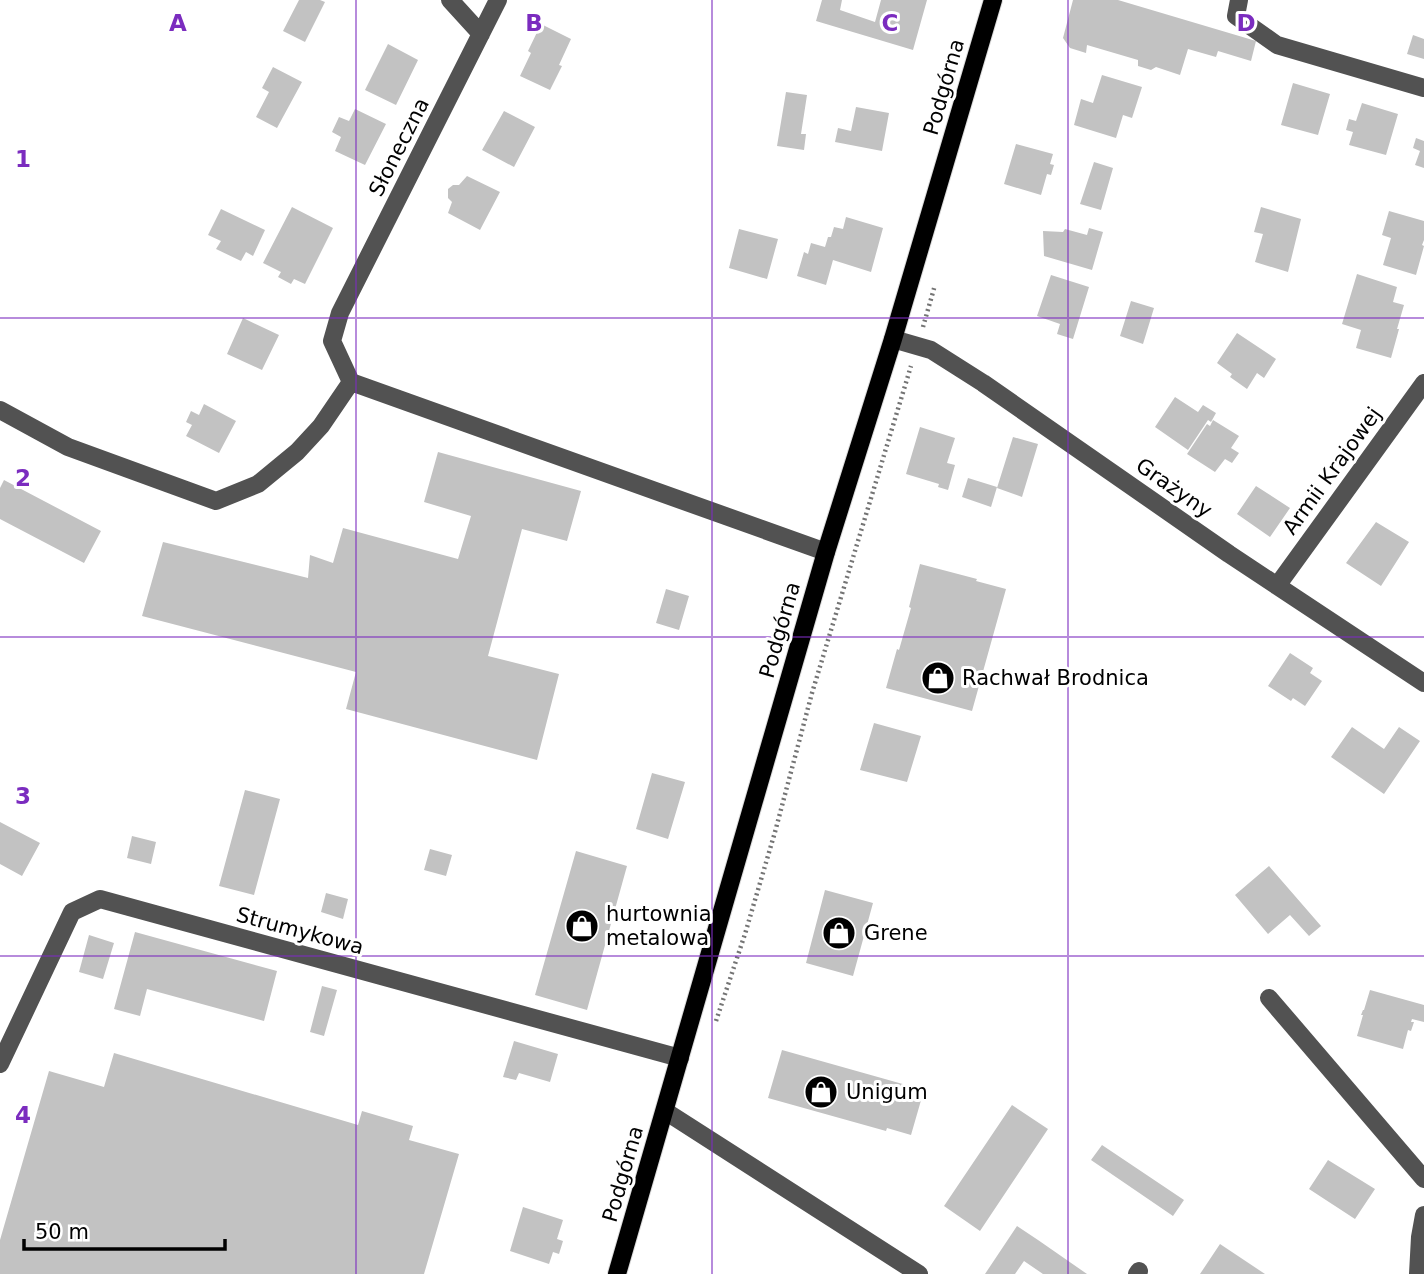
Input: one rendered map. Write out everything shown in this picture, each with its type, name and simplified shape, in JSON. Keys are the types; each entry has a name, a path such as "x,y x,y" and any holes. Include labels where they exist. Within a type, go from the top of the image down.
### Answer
{"main road":[{"name":"Podgórna","path":"617,1274 826,552 893,339 993,0"}],"street":[{"path":"450,0 481,33"},
{"name":"Słoneczna","path":"351,382 332,341 340,313 498,0"},
{"path":"1239,0 1236,16 1277,45 1424,88"},
{"name":"Grażyny","path":"893,339 931,350 983,383 1277,586 1424,683"},
{"path":"0,410 68,447 216,501 258,484 297,452 321,426 351,382 826,552"},
{"name":"Armii Krajowej","path":"1277,586 1424,383"},
{"name":"Strumykowa","path":"0,1064 72,912 100,899 680,1058"},
{"path":"1269,998 1424,1179"},
{"path":"665,1111 919,1274"},
{"path":"1418,1274 1424,1216"}],"path":[{"path":"715,1026 746,934 812,693 936,281"}],"building":[{"path":"299,0 325,2 305,42 283,31"},
{"path":"822,0 842,0 840,10 875,22 881,0 927,0 913,50 816,21"},
{"path":"1073,0 1118,0 1256,41 1251,61 1218,51 1216,57 1188,49 1180,75 1156,67 1151,70 1138,66 1138,60 1087,45 1086,53 1070,48 1063,38"},
{"path":"541,24 571,39 550,90 520,76"},
{"path":"1413,35 1424,39 1424,59 1407,54"},
{"path":"388,44 418,60 396,105 365,90"},
{"path":"273,67 302,82 277,128 256,117 269,92 262,88"},
{"path":"1102,75 1142,87 1132,118 1123,115 1116,138 1074,125 1081,99 1093,103"},
{"path":"1293,83 1330,94 1318,135 1281,125"},
{"path":"786,92 807,95 801,134 806,134 804,150 777,146"},
{"path":"1362,103 1398,114 1386,155 1349,145 1353,132 1346,130 1349,119 1356,121"},
{"path":"856,107 889,113 882,151 835,142 838,128 851,131"},
{"path":"355,109 386,124 365,165 335,151 341,137 332,132 339,117 349,121"},
{"path":"504,111 535,127 514,167 482,150"},
{"path":"1416,138 1424,141 1424,168 1415,165 1420,151 1413,148"},
{"path":"1016,144 1053,154 1050,164 1054,165 1051,175 1047,174 1041,195 1004,184"},
{"path":"1094,162 1113,168 1101,210 1080,204"},
{"path":"467,176 500,192 480,230 448,213 452,202 448,198 448,189 459,185"},
{"path":"292,207 333,228 305,284 294,279 291,284 278,277 281,272 263,263"},
{"path":"1261,207 1301,219 1288,272 1255,262 1263,234 1254,232"},
{"path":"221,209 265,230 253,256 246,252 241,261 216,249 221,241 208,235"},
{"path":"1389,211 1424,221 1424,246 1416,275 1383,265 1391,238 1382,235"},
{"path":"846,217 883,228 871,272 833,260 826,285 797,276 804,252 808,254 811,243 825,247 834,227 843,229"},
{"path":"1089,228 1103,232 1092,270 1044,256 1043,231 1063,232 1065,229 1087,235"},
{"path":"739,229 778,239 767,279 729,268"},
{"path":"1357,274 1397,287 1393,302 1404,305 1391,358 1356,348 1361,330 1342,324"},
{"path":"1051,275 1089,287 1073,339 1057,334 1060,324 1037,316"},
{"path":"1131,301 1154,308 1143,344 1120,336"},
{"path":"243,318 279,335 262,370 227,354"},
{"path":"1237,333 1276,359 1264,378 1257,373 1247,389 1217,363"},
{"path":"1175,397 1198,412 1203,405 1216,413 1211,422 1208,420 1188,450 1155,427"},
{"path":"204,404 236,421 219,453 186,436 192,425 186,422 191,411 199,415"},
{"path":"1213,420 1239,436 1231,448 1239,453 1232,463 1225,459 1215,472 1187,454 1207,424 1210,426"},
{"path":"920,427 955,438 947,463 955,465 948,490 938,487 939,484 906,474"},
{"path":"1013,437 1038,444 1022,497 997,488"},
{"path":"438,452 581,491 567,541 522,529 488,656 559,674 537,760 346,709 356,672 142,616 163,542 308,578 310,555 333,563 343,528 458,559 471,516 424,502"},
{"path":"968,478 997,487 991,507 962,497"},
{"path":"4,480 101,531 84,563 0,519 0,488"},
{"path":"1256,486 1290,508 1270,537 1237,514"},
{"path":"1376,522 1409,542 1381,586 1346,563"},
{"path":"920,564 1006,589 972,711 886,688 911,608 909,607"},
{"path":"666,589 689,596 679,630 656,623"},
{"path":"1290,653 1313,668 1310,673 1322,681 1305,706 1293,698 1291,701 1268,686"},
{"path":"874,723 921,736 907,782 860,770"},
{"path":"1352,727 1384,749 1399,727 1420,741 1384,794 1331,757"},
{"path":"652,773 685,782 668,839 636,829"},
{"path":"245,790 280,799 254,895 219,886"},
{"path":"0,822 40,843 22,876 0,864"},
{"path":"132,836 156,842 151,864 127,858"},
{"path":"430,849 452,855 446,876 424,870"},
{"path":"576,851 627,866 587,1010 535,995"},
{"path":"1269,866 1321,926 1309,936 1290,915 1268,934 1235,895"},
{"name":"Grene","path":"825,890 873,903 853,976 806,963"},
{"path":"326,893 348,899 343,919 321,912"},
{"path":"135,932 277,971 264,1021 147,989 140,1016 114,1009"},
{"path":"89,935 114,943 103,979 79,972"},
{"path":"322,986 337,990 324,1036 310,1032"},
{"path":"1370,990 1424,1005 1424,1022 1412,1019 1411,1022 1414,1022 1411,1031 1408,1030 1403,1049 1357,1036"},
{"path":"514,1041 558,1054 550,1082 519,1073 516,1080 503,1077"},
{"path":"782,1050 924,1090 911,1135 887,1128 886,1131 768,1098"},
{"path":"114,1053 358,1125 362,1111 413,1126 409,1140 459,1154 424,1274 0,1274 0,1240 49,1071 104,1087"},
{"path":"1012,1105 1048,1129 980,1231 944,1206"},
{"path":"1102,1145 1184,1200 1173,1216 1091,1160"},
{"path":"1328,1160 1375,1189 1355,1219 1309,1189"},
{"path":"523,1207 563,1220 557,1239 563,1241 559,1254 553,1252 549,1264 510,1251"},
{"path":"1017,1226 1087,1274 1043,1274 1024,1261 1015,1274 985,1274"},
{"path":"1220,1244 1265,1274 1200,1274"}],"place":[{"name":"Rachwał Brodnica","path":"938,678"},
{"name":"hurtownia metalowa","path":"582,926"},
{"name":"Grene","path":"839,933"},
{"name":"Unigum","path":"821,1092"}]}
